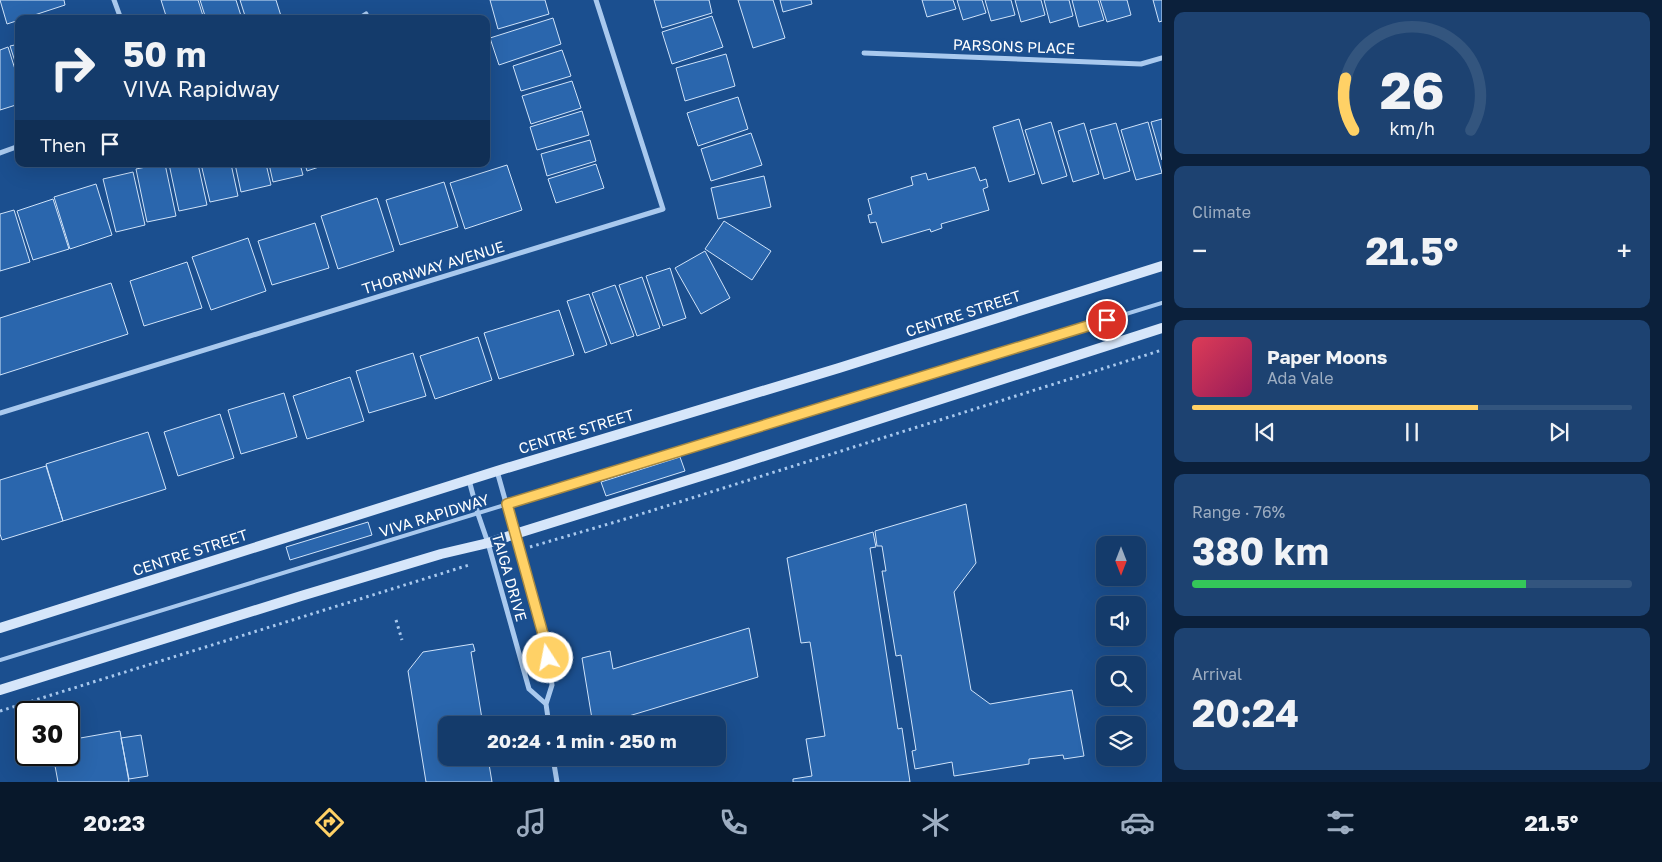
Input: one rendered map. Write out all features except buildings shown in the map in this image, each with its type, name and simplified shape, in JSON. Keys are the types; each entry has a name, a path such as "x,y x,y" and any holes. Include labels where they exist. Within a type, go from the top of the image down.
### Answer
{"main road":[{"name":"CENTRE STREET","path":"0,628 497,471 830,370 1162,266"},
{"path":"0,690 301,596 441,554 488,543 1162,328"}],"street":[{"path":"114,0 120,15"},
{"name":"THORNWAY AVENUE","path":"0,413 663,209 596,0"},
{"name":"PARSONS PLACE","path":"864,53 1141,64 1162,58"},
{"path":"0,153 15,147"},
{"name":"TAIGA DRIVE","path":"497,471 546,645 552,685 546,704 548,716"},
{"name":"TAIGA DRIVE","path":"469,480 529,689 546,704"},
{"path":"555,766 557,782"}],"lane":[{"name":"VIVA RAPIDWAY","path":"0,660 1162,303"}],"path":[{"path":"590,530 1162,350"},
{"path":"0,711 441,573"},
{"path":"396,620 402,640"}],"route":[{"path":"548,658 507,504 1107,320"}]}
